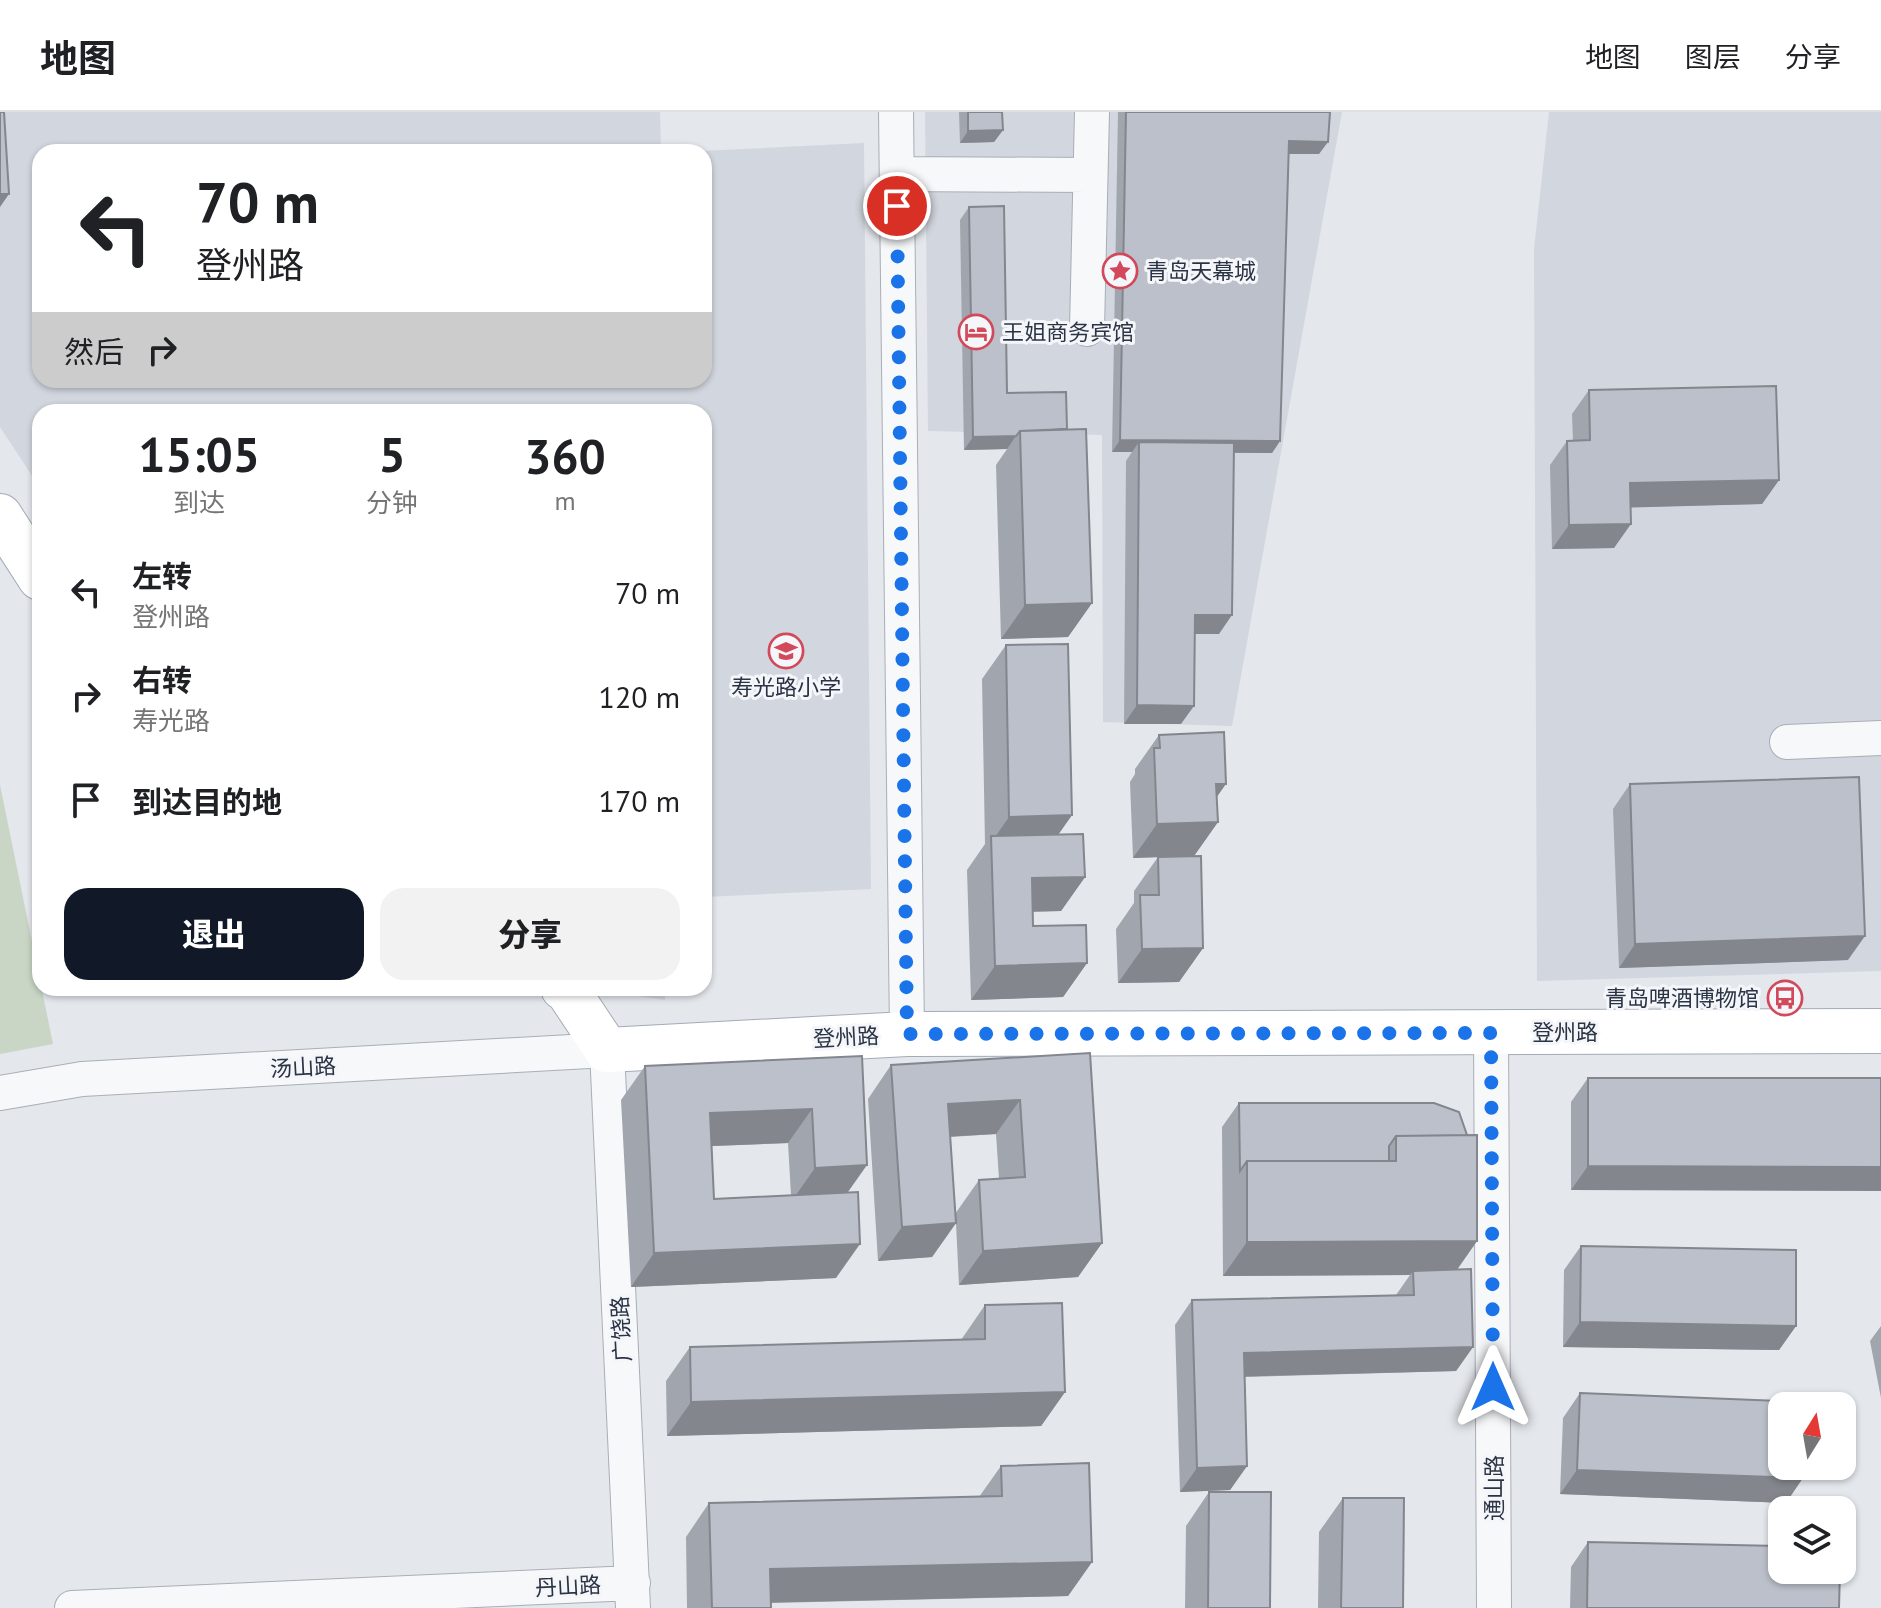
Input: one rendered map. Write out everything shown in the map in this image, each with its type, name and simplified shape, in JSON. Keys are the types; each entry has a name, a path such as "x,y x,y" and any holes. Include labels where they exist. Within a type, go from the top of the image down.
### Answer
{"main road":[{"path":"0,516 32,566"},
{"path":"571,996 607,1050"},
{"name":"登州路","path":"607,1050 907,1034 1881,1031"}],"street":[{"path":"896,112 907,1034"},
{"path":"1087,329 1092,112"},
{"path":"897,174 1089,175"},
{"path":"1787,742 1881,738"},
{"name":"通山路","path":"1491,1033 1494,1608"},
{"name":"汤山路","path":"0,1093 82,1079 607,1050"},
{"name":"广饶路","path":"607,1050 633,1596"},
{"name":"丹山路","path":"72,1608 633,1596"}],"shaded area":[{"name":"寿光路小学","path":"0,112 660,112 661,144 32,144 32,388 712,388 712,150 864,143 871,889 712,897 712,404 32,404 32,476 0,427"},
{"name":"青岛天幕城","path":"925,112 1342,112 1232,726 1103,722 1102,435 928,431"},
{"path":"1549,112 1881,112 1881,971 1537,981 1534,249"},
{"path":"638,996 665,996 665,1000"}],"green space":[{"path":"0,785 32,941 32,996 43,996 53,1044 0,1054"}],"building":[{"path":"0,112 4,112 9,194 0,194"},
{"path":"968,112 1002,112 1003,130 968,131"},
{"path":"1126,112 1330,112 1328,142 1289,141 1280,441 1120,440"},
{"path":"1004,206 1007,393 1066,392 1067,429 1020,431 1016,436 973,437 969,207"},
{"path":"1776,386 1779,480 1630,483 1631,524 1569,525 1567,441 1590,440 1589,390"},
{"path":"1086,429 1092,603 1025,605 1020,431"},
{"path":"1139,442 1234,443 1232,615 1195,615 1194,706 1137,705"},
{"path":"1068,644 1072,815 1009,817 1006,645"},
{"path":"1224,732 1226,784 1216,784 1218,822 1157,824 1154,748 1160,748 1159,735"},
{"path":"1859,777 1865,936 1635,944 1630,784"},
{"path":"1083,834 1085,877 1032,878 1033,926 1086,925 1087,963 995,966 991,836"},
{"path":"1201,856 1203,948 1142,949 1140,895 1159,895 1158,857"},
{"path":"1090,1053 1102,1243 983,1251 979,1180 1025,1177 1020,1100 948,1104 956,1223 902,1227 891,1065"},
{"path":"862,1056 867,1165 815,1168 812,1109 710,1113 714,1199 858,1192 860,1244 654,1253 645,1066"},
{"path":"1588,1078 1881,1078 1881,1167 1588,1166"},
{"path":"1239,1103 1434,1103 1459,1112 1467,1135 1396,1136 1389,1146 1389,1161 1247,1161 1240,1171"},
{"path":"1477,1135 1477,1241 1247,1242 1247,1161 1396,1161 1396,1136"},
{"path":"1581,1246 1796,1250 1796,1326 1580,1322"},
{"path":"1471,1269 1473,1347 1244,1353 1247,1466 1197,1468 1192,1300 1414,1295 1413,1271"},
{"path":"1062,1303 1065,1392 691,1402 690,1347 985,1339 985,1305"},
{"path":"1580,1393 1768,1400 1768,1477 1577,1470"},
{"path":"1089,1463 1092,1562 770,1569 771,1608 712,1608 709,1503 1002,1496 1001,1466"},
{"path":"1209,1492 1271,1492 1270,1608 1208,1608"},
{"path":"1343,1498 1404,1498 1403,1608 1341,1608"},
{"path":"1588,1542 1768,1546 1768,1584 1840,1584 1839,1608 1587,1608"}],"place":[{"name":"青岛天幕城","path":"1120,271"},
{"name":"王姐商务宾馆","path":"976,332"},
{"name":"寿光路小学","path":"786,651"},
{"name":"青岛啤酒博物馆","path":"1785,998"}],"route":[{"path":"897,206 907,1034 1491,1033 1493,1387"}]}
